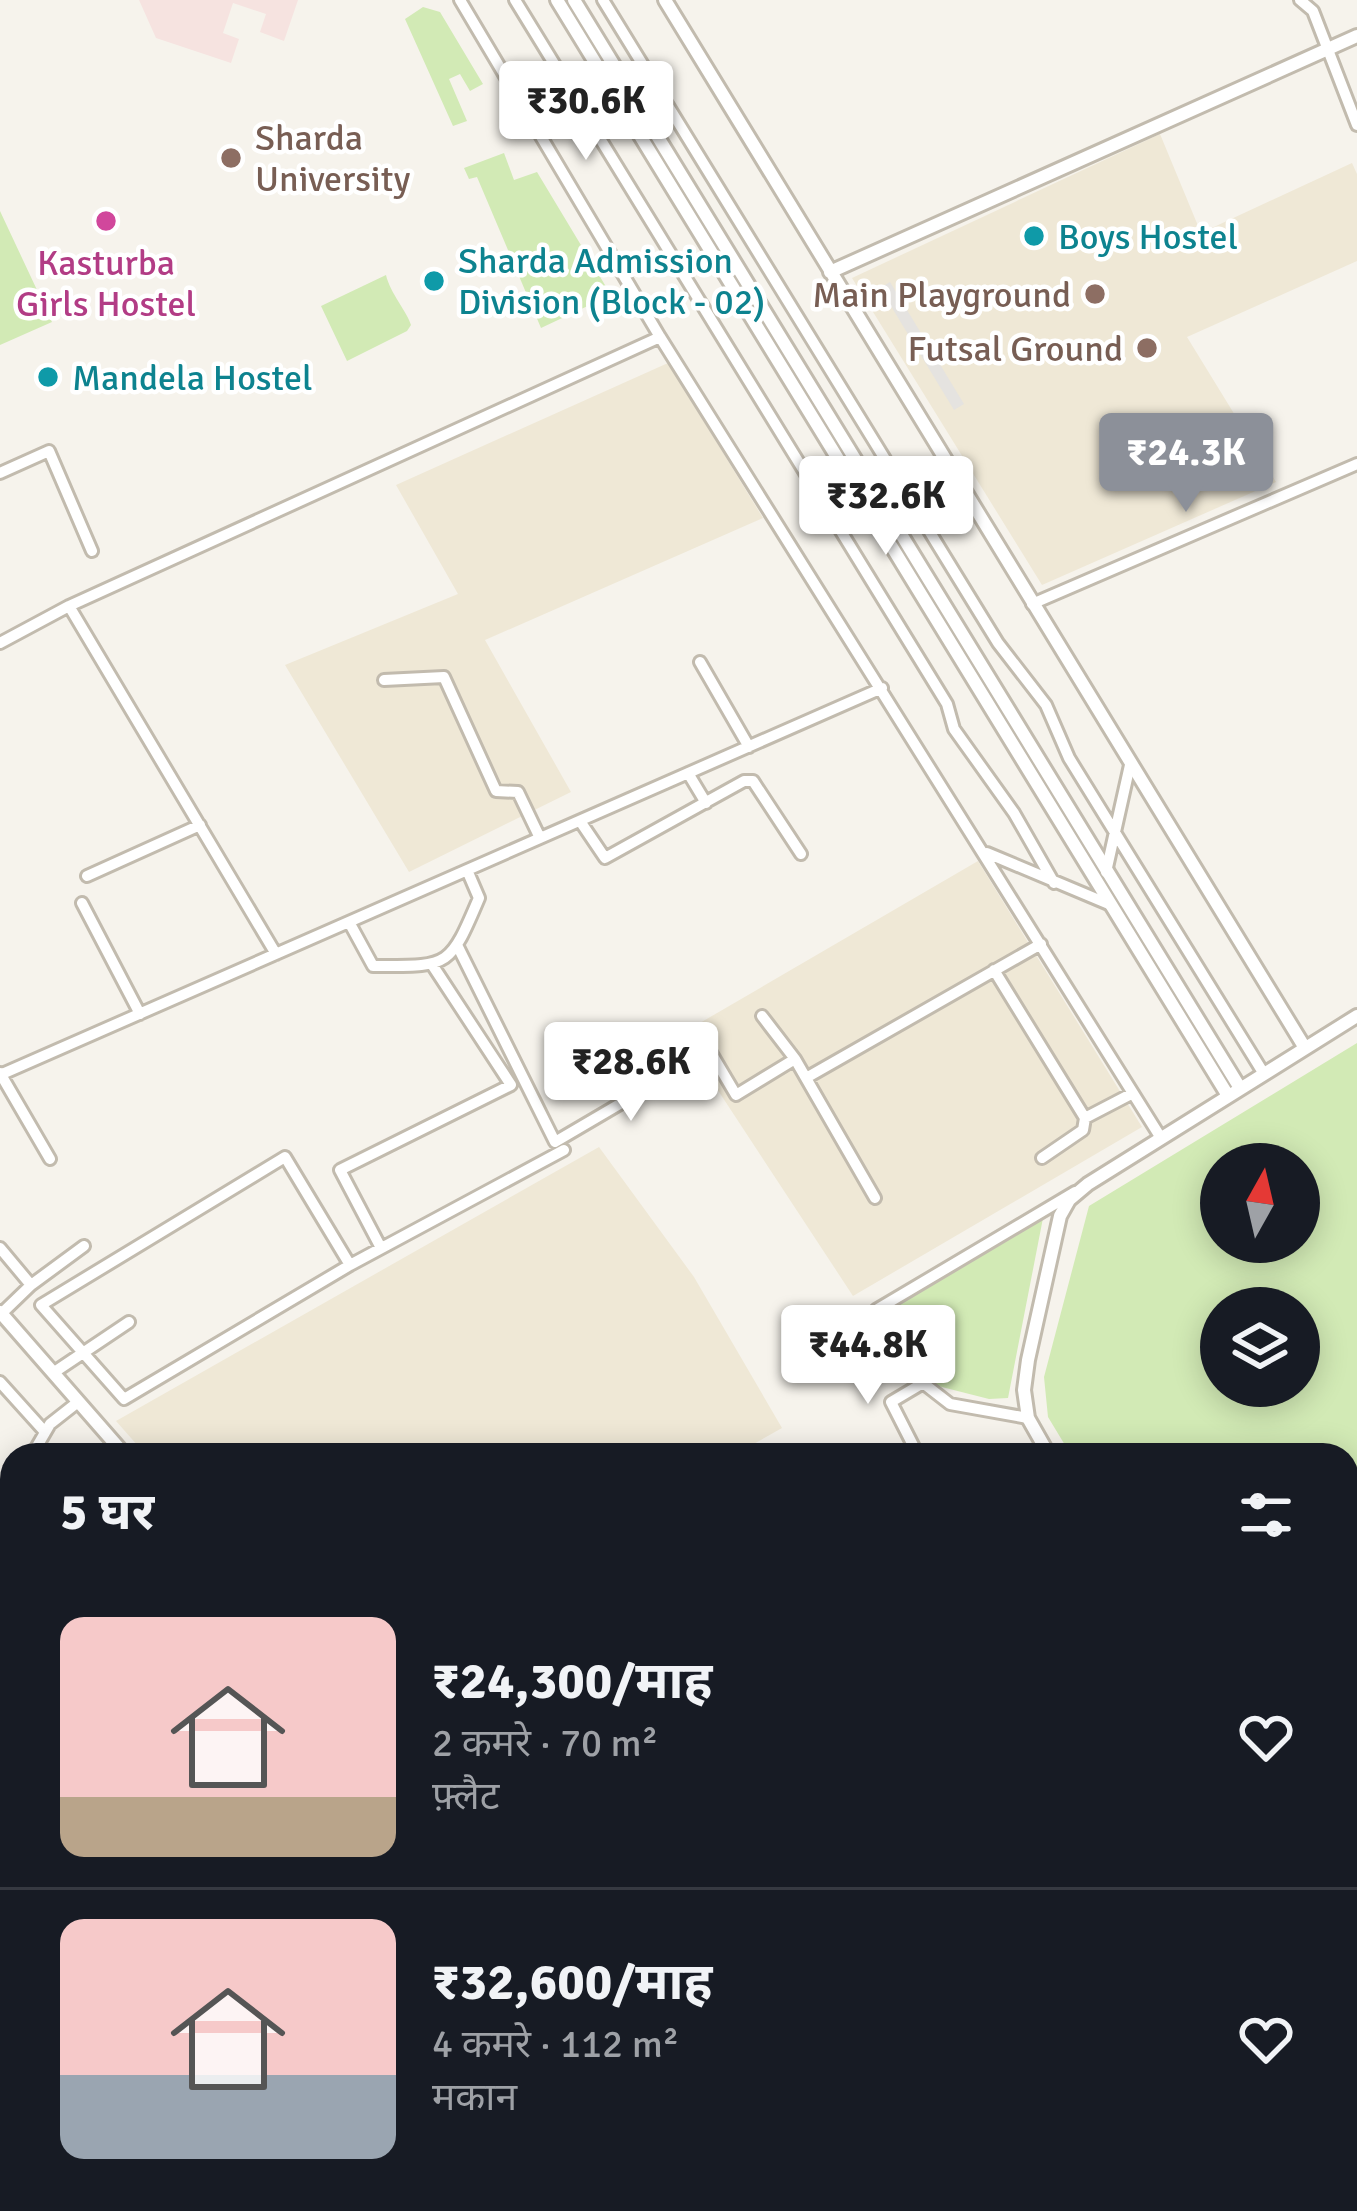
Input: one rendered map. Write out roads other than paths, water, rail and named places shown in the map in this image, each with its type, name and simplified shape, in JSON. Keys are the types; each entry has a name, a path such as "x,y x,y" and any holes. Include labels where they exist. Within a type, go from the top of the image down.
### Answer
{"street":[{"path":"460,0 660,337 1161,1138"},
{"path":"515,0 946,704 954,729 1015,813 1054,884"},
{"path":"556,0 1111,904 1234,1091"},
{"path":"574,0 1106,872 1234,1091"},
{"path":"603,0 998,643 1046,705 1069,758 1264,1074"},
{"path":"664,0 1304,1048"},
{"path":"1300,0 1313,10 1357,125"},
{"path":"830,272 1357,36"},
{"path":"0,643 69,607 660,337"},
{"path":"0,473 49,452 92,551"},
{"path":"1032,604 1357,464"},
{"path":"69,607 276,954"},
{"path":"700,662 749,747"},
{"path":"384,680 444,677 496,791 518,792 540,838"},
{"path":"50,1159 0,1075 882,688"},
{"path":"1106,872 1130,765"},
{"path":"688,773 706,803"},
{"path":"580,821 604,859 744,781 753,781 801,854"},
{"path":"87,876 200,825"},
{"path":"984,851 1111,904"},
{"path":"349,922 373,966 433,966 458,947 479,898 467,870"},
{"path":"82,903 140,1014"},
{"path":"806,1078 1041,944"},
{"path":"458,947 555,1142 710,1051 736,1094 796,1059"},
{"path":"381,1248 340,1170 511,1085 433,966"},
{"path":"994,970 1085,1118 1083,1130 1042,1158"},
{"path":"762,1016 796,1059 875,1198"},
{"path":"1028,1418 950,1404 923,1383 877,1310 1357,1016"},
{"path":"1085,1118 1133,1093"},
{"path":"350,1264 285,1157 41,1305 124,1400 350,1264 564,1150"},
{"path":"1042,1443 1028,1418 1024,1390 1028,1360 1056,1229 1070,1201 1088,1184"},
{"path":"84,1246 1,1313 114,1443"},
{"path":"0,1248 31,1285"},
{"path":"53,1372 129,1322"},
{"path":"0,1382 45,1432"},
{"path":"912,1443 891,1402 923,1383"},
{"path":"39,1443 78,1402"}],"place":[{"name":"Sharda University","path":"231,158"},
{"name":"Kasturba Girls Hostel","path":"106,221"},
{"name":"Boys Hostel","path":"1034,236"},
{"name":"Sharda Admission Division (Block - 02)","path":"434,281"},
{"name":"Main Playground","path":"1095,294"},
{"name":"Futsal Ground","path":"1147,348"},
{"name":"Mandela Hostel","path":"48,377"}]}
